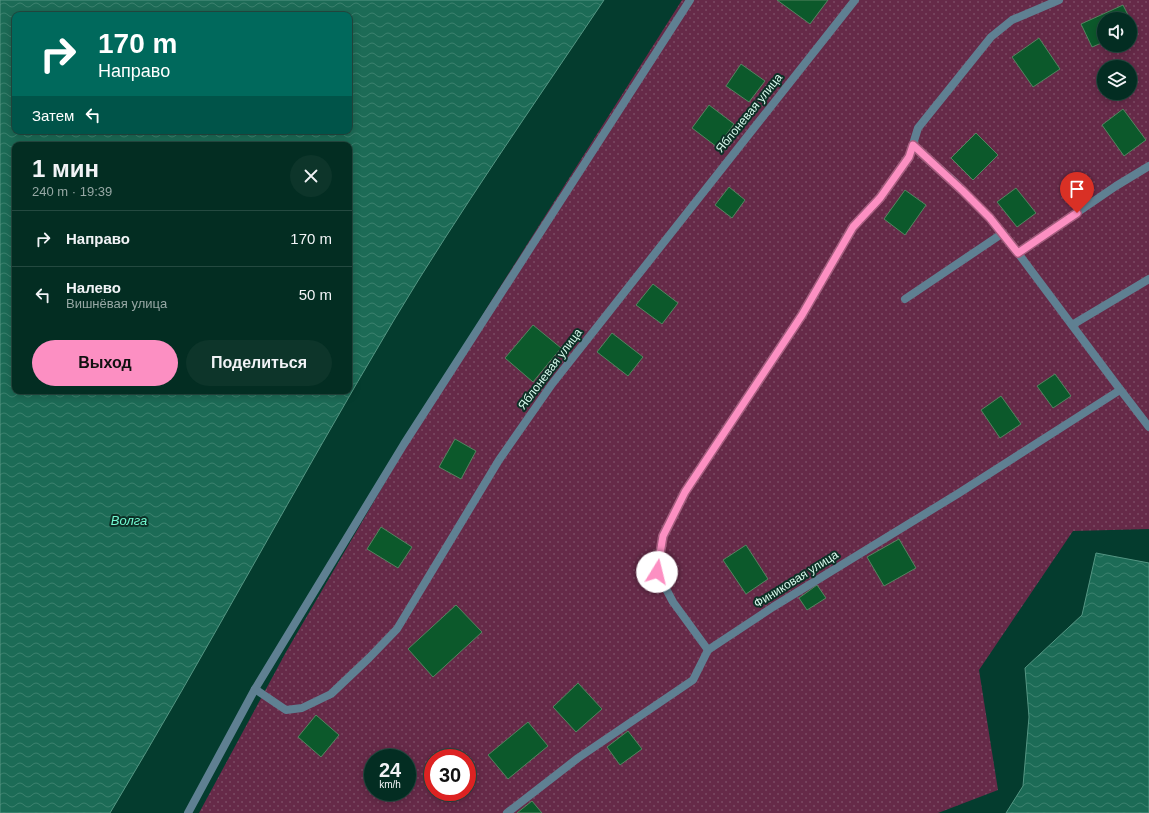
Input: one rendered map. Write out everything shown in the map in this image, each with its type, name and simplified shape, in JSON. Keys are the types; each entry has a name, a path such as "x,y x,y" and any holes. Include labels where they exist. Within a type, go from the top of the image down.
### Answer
{"street":[{"path":"188,813 256,689 404,444 690,0"},
{"name":"Яблоневая улица","path":"256,689 286,710 302,708 331,694 397,629 499,460 552,384 724,164 855,0"},
{"path":"708,650 673,602 657,572 663,536 685,492 802,315 853,227 880,198 909,157 918,128 992,37 1012,20 1059,0"},
{"path":"913,145 955,182 1003,233 1149,427"},
{"path":"1018,253 1116,186 1149,166"},
{"path":"905,299 1003,233"},
{"path":"1072,325 1149,279"},
{"name":"Финиковая улица","path":"507,813 578,758 693,680 708,650 773,607 959,493 1120,390"}],"shaded area":[{"path":"682,0 1149,0 1149,529 1073,531 979,670 998,790 938,813 199,813 286,652 488,306"}],"water":[{"name":"Волга","path":"0,0 604,0 471,198 419,279 352,391 352,142 12,142 12,394 350,394 182,690 110,813 0,813"},
{"path":"1096,553 1149,563 1149,813 1006,813 1023,786 1029,717 1025,668 1082,615"}],"building":[{"path":"777,0 828,0 810,24"},
{"path":"1123,5 1126,12 1108,12"},
{"path":"1097,17 1097,45 1092,47 1081,24"},
{"path":"1039,38 1060,69 1033,87 1012,57"},
{"path":"741,64 765,81 749,102 726,86"},
{"path":"709,105 734,124 717,147 692,128"},
{"path":"1123,109 1146,140 1124,156 1102,125"},
{"path":"976,133 998,155 973,180 951,158"},
{"path":"729,187 745,200 732,218 715,205"},
{"path":"1016,188 1036,213 1017,227 997,202"},
{"path":"905,190 926,205 905,235 884,219"},
{"path":"653,284 678,303 662,324 636,305"},
{"path":"533,325 561,348 533,382 505,358"},
{"path":"612,333 643,357 628,376 597,352"},
{"path":"1055,374 1071,396 1053,408 1037,386"},
{"path":"1001,396 1021,424 1000,438 981,410"},
{"path":"455,439 476,451 461,479 439,467"},
{"path":"381,527 412,547 398,568 367,549"},
{"path":"899,539 916,568 884,586 867,557"},
{"path":"746,545 768,579 746,594 723,560"},
{"path":"817,585 826,598 807,610 799,598"},
{"path":"456,605 482,632 433,677 408,649"},
{"path":"578,683 602,709 576,732 553,707"},
{"path":"316,715 339,735 321,757 298,737"},
{"path":"528,722 548,746 508,779 488,755"},
{"path":"628,731 642,749 620,765 607,747"},
{"path":"532,801 542,813 517,813"}],"route":[{"path":"657,572 663,536 685,492 802,315 853,227 880,198 909,157 913,145 955,182 990,218 1018,253 1077,213"}]}
